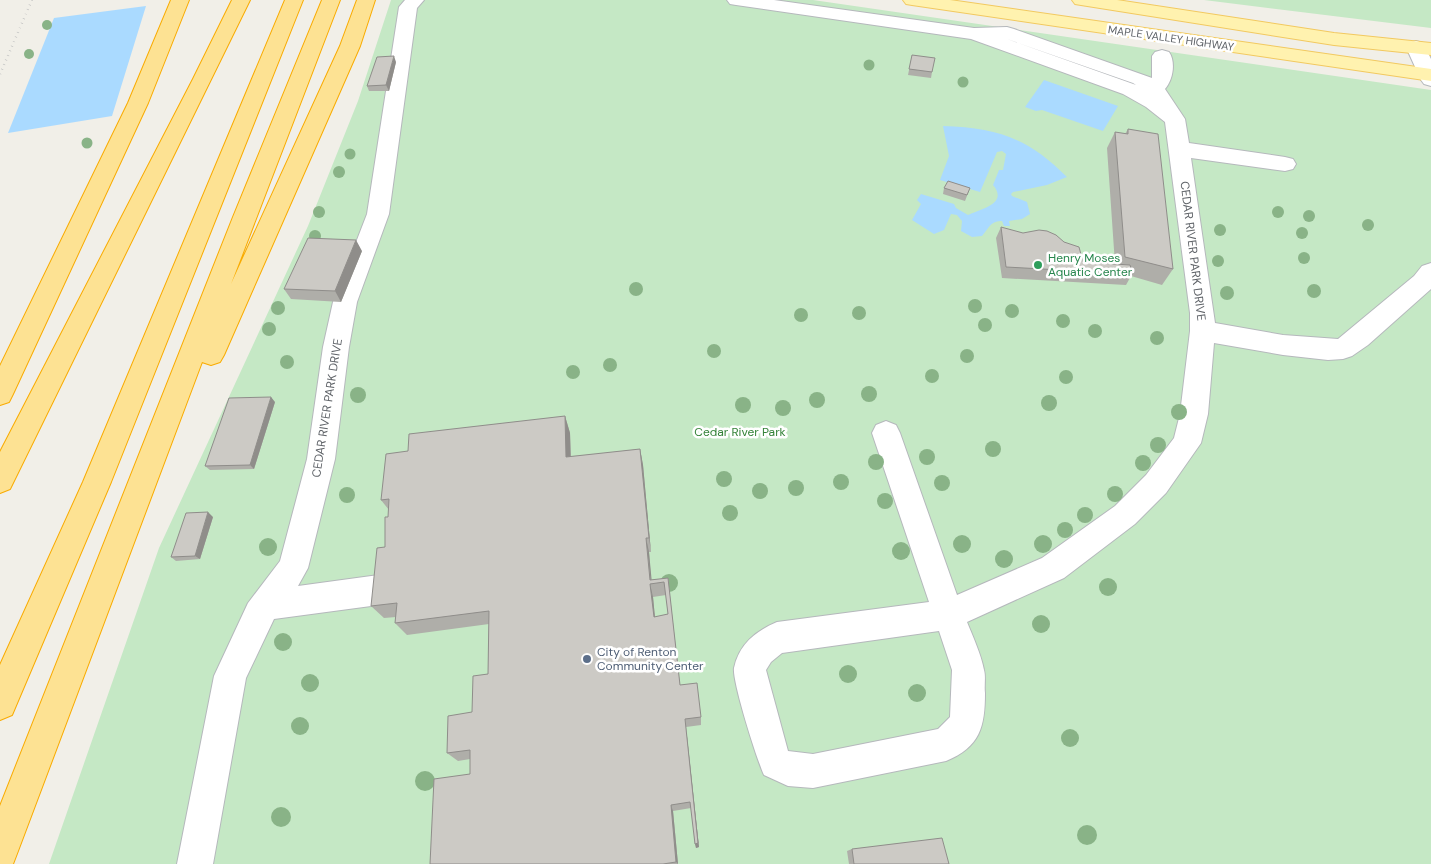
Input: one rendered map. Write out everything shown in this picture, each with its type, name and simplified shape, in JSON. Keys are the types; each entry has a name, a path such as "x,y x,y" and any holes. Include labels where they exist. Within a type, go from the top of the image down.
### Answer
{"highway":[{"path":"0,394 138,103 180,0"},
{"path":"0,480 203,80 241,0"},
{"path":"0,703 97,482 294,0"},
{"path":"0,851 83,641 245,215 308,60 330,0"},
{"path":"83,641 350,46 366,0"}],"main road":[{"name":"MAPLE VALLEY HIGHWAY","path":"912,0 1430,76"},
{"name":"MAPLE VALLEY HIGHWAY","path":"1081,0 1334,39 1423,48"}],"street":[{"name":"CEDAR RIVER PARK DRIVE","path":"194,864 230,676 259,614 293,568 321,459 336,347 345,302 378,214 408,7 415,0"},
{"name":"CEDAR RIVER PARK DRIVE","path":"736,0 974,34 1007,33 1140,79 1155,88 1176,120 1203,330 1194,414 1187,443 1156,484 1125,515 1053,568 949,614"},
{"name":"CEDAR RIVER PARK DRIVE","path":"974,34 1130,90 1153,102 1176,120"},
{"path":"1423,48 1430,76"},
{"path":"1155,88 1162,80 1162,56"},
{"path":"1180,149 1285,164"},
{"path":"1203,330 1283,344 1328,350 1343,349 1359,338 1423,282 1431,272"},
{"path":"886,433 949,614 968,670 969,688 966,726 946,744 813,771 788,769 776,763 750,670 754,658 762,648 777,638 949,614"},
{"path":"266,605 386,590"}],"green space":[{"name":"Cedar River Park","path":"391,0 813,0 1431,90 1431,864 49,864 159,548 308,226 358,101"},
{"path":"1204,0 1431,0 1431,28"}],"water":[{"path":"146,6 112,116 8,133 54,18"},
{"path":"1044,80 1118,106 1103,131 1042,110 1036,111 1025,107"},
{"path":"943,126 980,129 1011,138 1039,153 1067,177 1047,185 1013,192 1012,196 1027,202 1030,214 1022,219 1009,221 1010,226 1004,226 1002,221 998,221 990,225 982,236 972,237 961,231 962,221 957,215 951,214 944,230 934,234 912,220 921,204 917,200 921,194 954,204 956,208 968,215 985,208 991,205 998,197 993,185 999,170 1003,170 1006,154 1002,151 997,152 980,192 940,180 949,156"}],"building":[{"path":"912,55 935,58 932,72 909,69"},
{"path":"394,56 386,85 367,86 377,57"},
{"path":"1128,129 1158,134 1173,269 1125,257 1115,132 1128,134"},
{"path":"948,181 970,188 967,195 944,188"},
{"path":"1001,227 1023,233 1039,230 1047,231 1056,235 1064,242 1079,247 1083,262 1130,265 1133,274 1006,267"},
{"path":"308,238 356,240 335,291 284,289"},
{"path":"271,397 250,465 205,466 229,398"},
{"name":"City of Renton Community Center","path":"565,416 566,457 640,449 649,538 646,538 650,580 668,578 680,685 697,683 701,717 685,719 698,843 695,844 690,802 671,805 676,862 663,864 430,864 434,779 470,774 470,750 447,753 448,716 472,712 473,676 488,674 489,611 395,623 397,603 371,606 377,548 385,547 385,517 388,517 389,499 381,500 386,454 408,451 409,434","holes":["664,582 668,614 654,617 650,584"]},
{"path":"208,512 195,556 171,557 186,513"},
{"path":"942,838 949,864 854,864 852,849"}],"railway":[{"path":"0,74 32,0"}],"place":[{"name":"Henry Moses Aquatic Center","path":"1038,265"},
{"name":"City of Renton Community Center","path":"587,659"}]}
